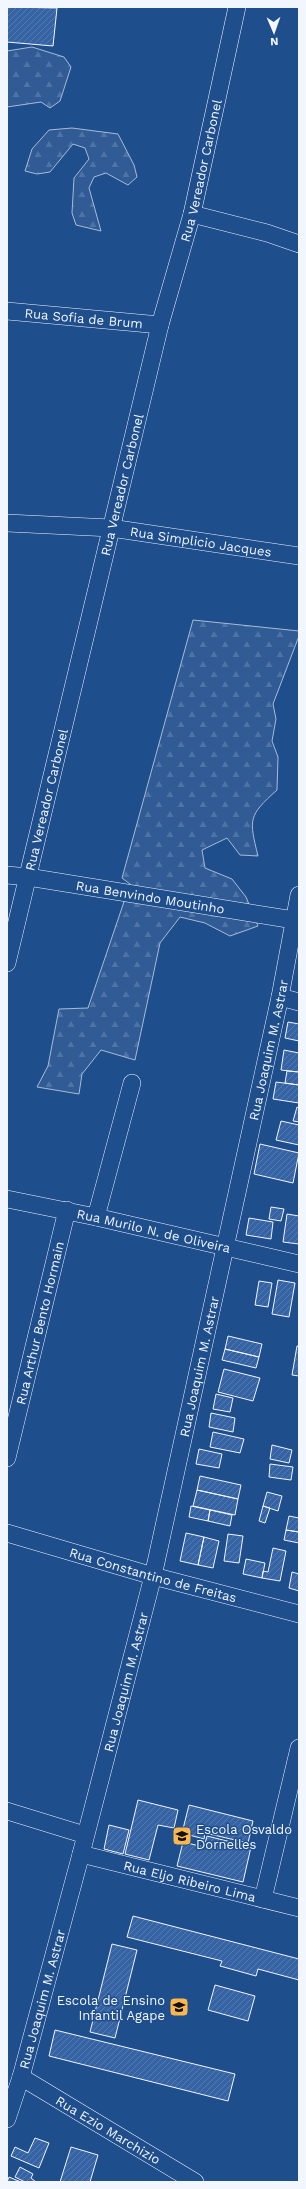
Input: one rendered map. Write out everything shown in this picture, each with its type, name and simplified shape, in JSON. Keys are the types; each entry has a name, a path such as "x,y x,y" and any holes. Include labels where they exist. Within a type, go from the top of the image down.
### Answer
{"street":[{"name":"Rua Vereador Carbonel","path":"7,963 160,325 192,214 238,7"},
{"path":"192,214 267,233 299,244"},
{"name":"Rua Sofia de Brum","path":"7,311 160,325"},
{"name":"Rua Simplicio Jacques","path":"7,523 111,528 299,556"},
{"name":"Rua Benvindo Moutinho","path":"7,875 28,877 294,920"},
{"name":"Rua Joaquim M. Astrar","path":"7,2119 21,2077 81,1854 153,1576 224,1246 280,997 299,895"},
{"path":"280,997 299,1002"},
{"path":"96,1217 132,1084"},
{"name":"Rua Murilo N. de Oliveira","path":"7,1199 67,1210 299,1264"},
{"name":"Rua Arthur Bento Hormain","path":"7,1458 67,1210"},
{"name":"Rua Constantino de Freitas","path":"7,1533 153,1576 299,1614"},
{"path":"264,1899 299,1748"},
{"path":"7,1811 85,1835"},
{"name":"Rua Eljo Ribeiro Lima","path":"81,1854 299,1908"},
{"name":"Rua Ezio Marchizio","path":"21,2077 196,2182"}],"green space":[{"path":"32,47 64,57 71,67 60,101 50,108 41,102 7,107 7,51"},
{"path":"72,128 118,134 134,165 137,177 128,185 106,173 94,177 89,188 101,231 76,225 72,213 74,178 89,159 85,148 73,144 50,172 37,174 25,171 32,149 49,130"},
{"path":"193,620 299,631 299,636 273,704 276,719 272,741 278,757 277,790 261,806 253,819 253,834 258,856 240,855 227,838 202,850 205,868 232,879 246,897 258,926 230,936 205,923 180,917 160,943 135,1060 101,1050 82,1074 79,1094 37,1087 48,1066 59,1009 88,1008 130,884 122,878"}],"building":[{"path":"7,7 57,8 53,46 7,42"},
{"path":"288,1022 299,1024 299,1041 285,1038"},
{"path":"284,1050 299,1053 299,1072 281,1070"},
{"path":"287,1071 299,1072 299,1085 285,1083"},
{"path":"276,1082 299,1085 299,1103 273,1099"},
{"path":"297,1107 299,1108 299,1122 293,1121"},
{"path":"281,1121 299,1125 299,1145 276,1140"},
{"path":"260,1144 299,1153 293,1183 254,1174"},
{"path":"271,1207 284,1209 281,1221 269,1219"},
{"path":"287,1214 299,1216 299,1244 283,1242"},
{"path":"249,1218 273,1222 271,1239 246,1235"},
{"path":"278,1280 295,1283 289,1317 272,1314"},
{"path":"259,1281 272,1283 268,1307 255,1305"},
{"path":"228,1336 262,1344 259,1357 225,1349"},
{"path":"297,1346 299,1346 299,1376 292,1375"},
{"path":"225,1349 259,1357 256,1368 222,1360"},
{"path":"224,1369 260,1378 253,1401 218,1392"},
{"path":"216,1394 233,1398 230,1412 213,1409"},
{"path":"211,1413 235,1418 233,1432 209,1427"},
{"path":"213,1432 244,1439 240,1453 210,1447"},
{"path":"272,1445 292,1450 289,1463 270,1459"},
{"path":"199,1449 222,1454 219,1468 196,1464"},
{"path":"270,1464 293,1467 291,1480 269,1477"},
{"path":"200,1476 241,1485 238,1499 197,1490"},
{"path":"197,1490 238,1499 235,1515 193,1506"},
{"path":"267,1492 282,1496 278,1511 263,1506"},
{"path":"191,1506 210,1510 208,1521 189,1517"},
{"path":"263,1506 270,1508 265,1523 259,1521"},
{"path":"210,1510 232,1515 230,1526 208,1521"},
{"path":"289,1516 299,1518 299,1532 286,1530"},
{"path":"286,1530 299,1532 299,1543 284,1540"},
{"path":"186,1533 204,1537 198,1565 180,1561"},
{"path":"228,1534 243,1536 239,1563 224,1561"},
{"path":"204,1537 219,1541 213,1568 198,1565"},
{"path":"273,1548 286,1551 280,1581 262,1578 263,1571 268,1572"},
{"path":"246,1559 265,1563 262,1578 243,1574"},
{"path":"292,1572 299,1574 299,1591 289,1588"},
{"path":"138,1800 178,1810 174,1828 158,1825 149,1860 125,1854"},
{"path":"189,1805 253,1821 248,1843 205,1833 204,1839 182,1833"},
{"path":"109,1825 129,1830 123,1854 104,1849"},
{"path":"207,1836 251,1847 243,1882 177,1866 183,1842 204,1847"},
{"path":"133,1916 299,1959 299,1980 258,1969 256,1976 220,1966 222,1961 127,1937"},
{"path":"112,1944 137,1950 115,2038 90,2032"},
{"path":"215,1985 255,1996 248,2021 208,2010"},
{"path":"55,2030 235,2074 228,2101 49,2056"},
{"path":"35,2138 49,2143 39,2168 11,2156 15,2147 28,2153"},
{"path":"71,2147 98,2155 90,2182 60,2182"},
{"path":"20,2167 33,2174 31,2178 36,2182 25,2182 15,2177"},
{"path":"9,2177 21,2182 7,2182"}],"place":[{"name":"Escola Osvaldo Dornelles","path":"182,1836"},
{"name":"Escola de Ensino Infantil Agape","path":"179,2007"}]}
